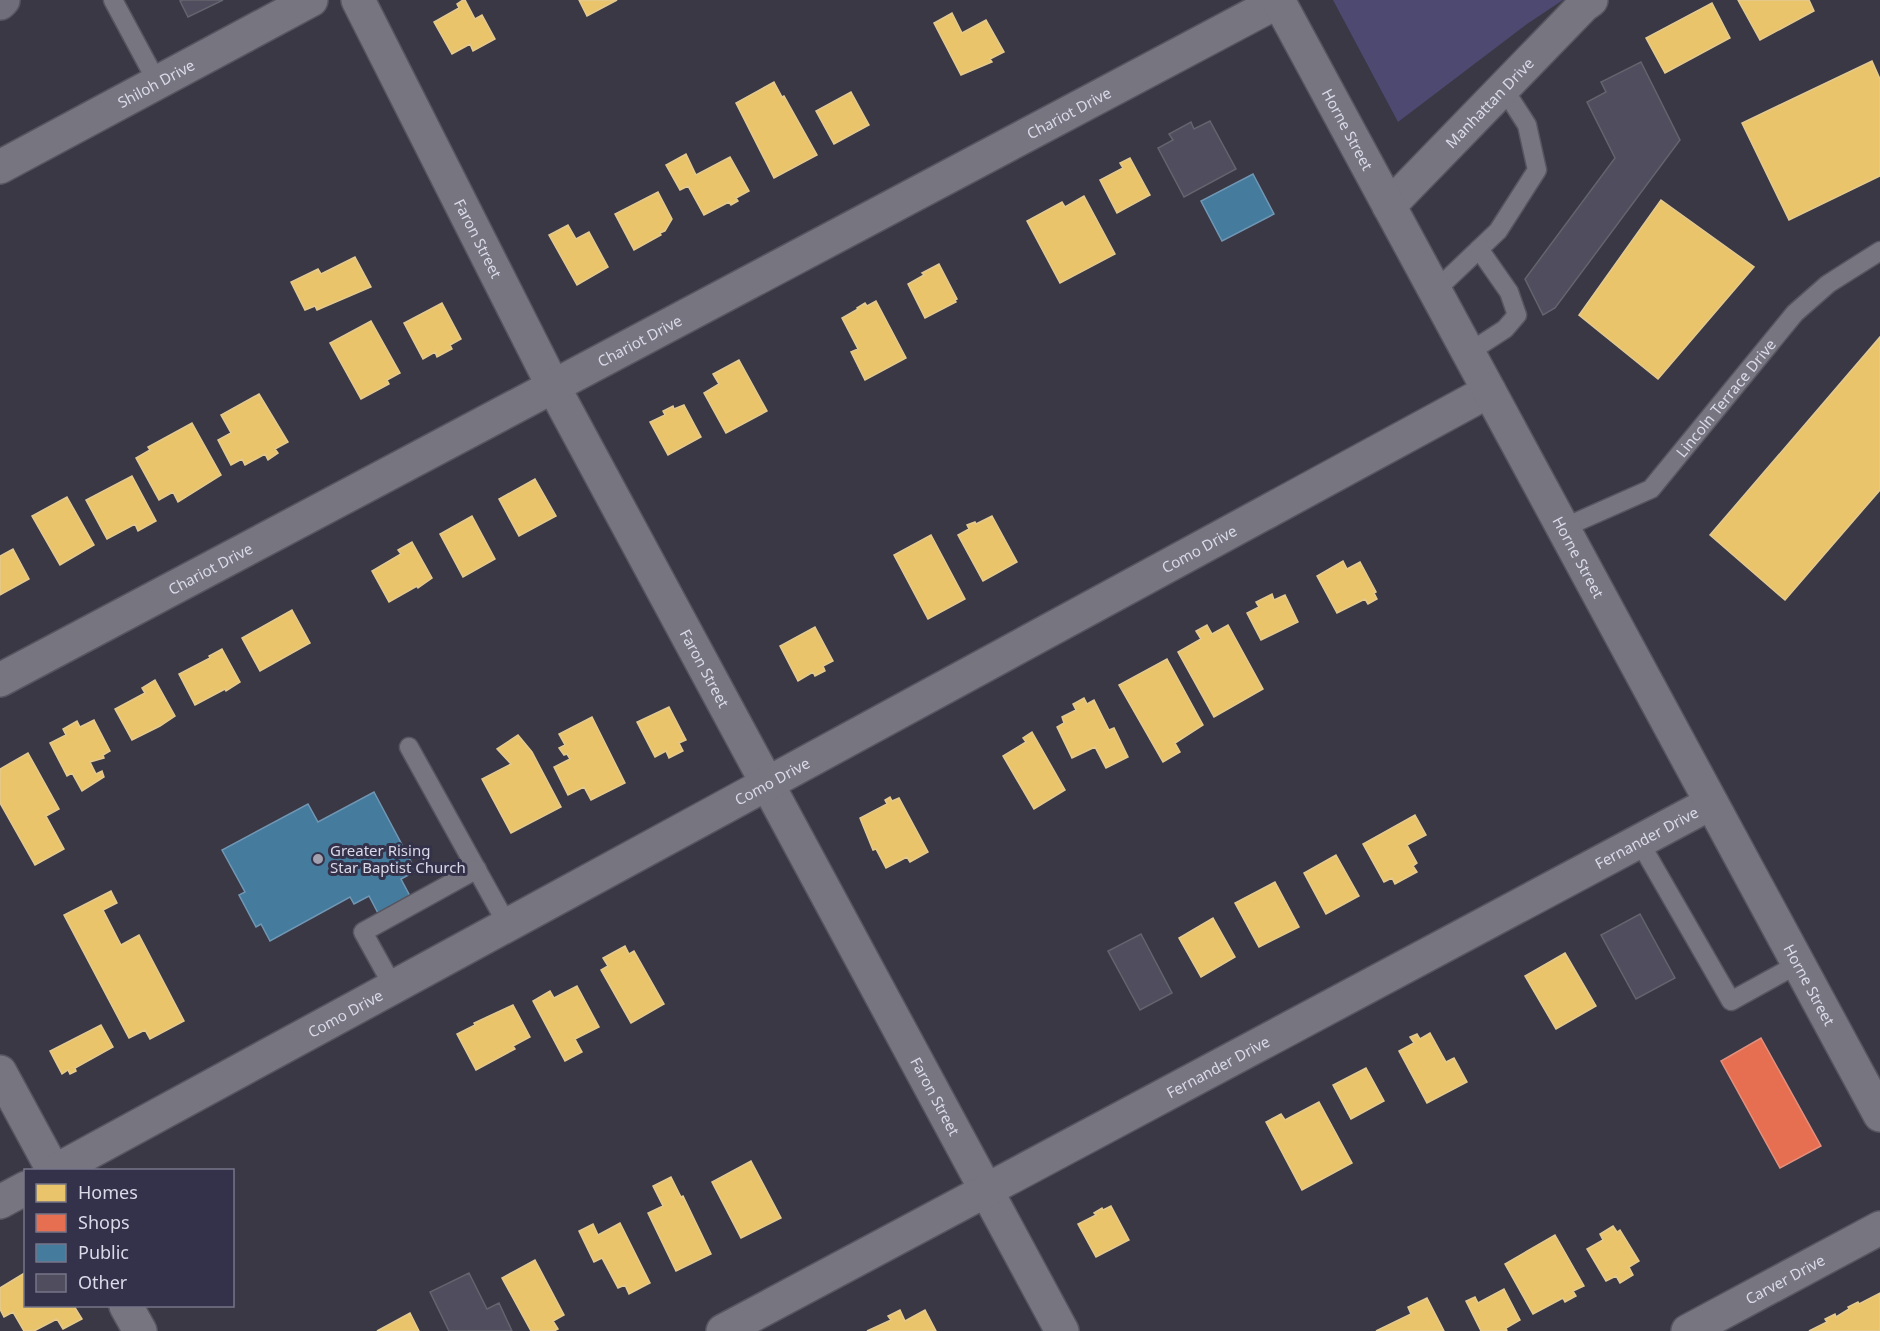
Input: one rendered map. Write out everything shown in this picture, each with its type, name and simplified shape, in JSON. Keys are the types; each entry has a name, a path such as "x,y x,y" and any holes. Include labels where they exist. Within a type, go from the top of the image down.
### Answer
{"street":[{"name":"Shiloh Drive","path":"0,167 311,0"},
{"name":"Faron Street","path":"358,0 553,386 1062,1331"},
{"name":"Manhattan Drive","path":"1389,206 1591,0"},
{"name":"Chariot Drive","path":"0,680 1278,1"},
{"name":"Horne Street","path":"1278,1 1880,1115"},
{"name":"Como Drive","path":"57,1169 394,988 1489,391"},
{"name":"Fernander Drive","path":"723,1331 1711,803"},
{"path":"0,1072 54,1169"},
{"path":"0,1202 24,1189"},
{"name":"Carver Drive","path":"1688,1331 1880,1228"},
{"path":"127,1307 140,1331"}],"lane":[{"path":"113,0 157,82"},
{"path":"1435,291 1498,231 1537,170 1527,125 1504,89"},
{"path":"1468,353 1505,329 1517,315 1509,292 1479,249"},
{"name":"Lincoln Terrace Drive","path":"1563,528 1651,489 1795,313 1828,284 1880,251"},
{"path":"409,747 508,926"},
{"path":"1639,841 1731,1001 1798,964"},
{"path":"394,988 363,932 477,869"}],"shaded area":[{"path":"1333,0 1563,0 1527,24 1398,122"}],"building: Homes":[{"path":"463,0 475,19 482,15 495,39 473,51 470,44 452,54 434,22 459,8 457,4"},
{"path":"579,0 617,0 587,16"},
{"path":"1738,0 1809,0 1814,11 1760,40"},
{"path":"1712,3 1730,38 1665,73 1646,38"},
{"path":"952,13 962,33 986,20 1004,52 990,59 992,62 961,75 934,23"},
{"path":"1872,61 1880,79 1880,176 1789,220 1742,123"},
{"path":"774,82 817,155 774,178 736,103"},
{"path":"851,92 869,125 834,144 816,111"},
{"path":"686,154 696,175 730,157 749,191 736,198 738,201 731,205 729,202 704,215 688,186 680,190 666,165"},
{"path":"1130,158 1150,195 1117,213 1100,180 1123,168 1120,163"},
{"path":"658,192 672,219 665,231 660,233 661,235 634,250 615,214"},
{"path":"1084,196 1115,254 1060,283 1027,221 1062,202 1065,207"},
{"path":"1661,200 1754,267 1658,379 1579,315"},
{"path":"568,225 576,239 589,232 608,267 577,285 549,235"},
{"path":"355,257 371,287 317,310 315,306 305,310 291,282 318,269 321,274"},
{"path":"939,264 957,299 956,302 925,318 908,284"},
{"path":"876,301 906,358 865,380 851,352 858,349 842,318 865,303 867,306"},
{"path":"442,303 461,339 450,345 452,349 437,357 435,352 423,359 404,323"},
{"path":"371,321 400,373 387,380 389,384 361,399 330,343"},
{"path":"1880,337 1880,490 1785,600 1710,535"},
{"path":"739,360 767,411 726,433 704,393 719,384 713,374"},
{"path":"259,394 288,442 275,449 278,453 268,460 265,454 245,465 242,459 231,465 218,440 231,433 221,415"},
{"path":"684,405 701,437 668,455 650,422 665,415 663,411 673,406 674,409"},
{"path":"192,423 221,475 178,502 173,492 159,500 136,458 150,450 148,447"},
{"path":"132,476 156,521 138,531 135,524 107,539 86,500"},
{"path":"535,479 556,516 519,536 499,499"},
{"path":"67,497 94,545 60,565 32,516"},
{"path":"472,516 495,559 463,577 440,534"},
{"path":"992,516 1017,562 983,581 958,535 969,529 967,525 975,522 976,524"},
{"path":"931,535 965,599 928,619 894,555"},
{"path":"412,542 432,578 418,588 417,586 389,602 372,571 401,554 398,550"},
{"path":"13,549 29,579 0,595 0,556"},
{"path":"1343,561 1347,569 1360,562 1376,592 1374,593 1377,599 1368,604 1365,599 1337,613 1317,576"},
{"path":"1272,594 1274,600 1285,595 1298,622 1261,640 1247,613 1259,607 1256,602"},
{"path":"292,610 310,643 260,671 242,638"},
{"path":"1207,625 1212,634 1228,625 1263,689 1214,717 1178,652 1201,639 1196,631"},
{"path":"815,627 833,661 823,666 825,671 815,676 813,672 798,681 780,646"},
{"path":"222,649 240,682 195,705 179,674"},
{"path":"1167,659 1203,725 1175,743 1180,752 1163,762 1119,685"},
{"path":"155,680 175,716 132,740 115,709 145,693 142,688"},
{"path":"1084,698 1087,704 1094,700 1109,730 1114,728 1128,757 1106,768 1095,747 1072,758 1057,727 1064,723 1062,717 1076,710 1073,704"},
{"path":"669,707 686,740 679,743 683,751 669,758 666,751 655,757 637,722"},
{"path":"592,717 625,783 591,800 584,787 568,795 554,767 570,759 559,748 565,745 559,734"},
{"path":"94,720 110,751 103,755 104,758 90,762 96,774 102,771 104,777 82,791 72,773 67,776 50,743 66,735 63,729 77,721 80,727"},
{"path":"1032,732 1065,790 1034,809 1003,756 1026,742 1023,738"},
{"path":"518,735 532,752 561,807 511,833 482,779 511,764 497,749"},
{"path":"28,753 59,809 46,816 64,849 35,865 0,803 0,769"},
{"path":"890,797 892,801 899,798 928,852 910,862 907,857 886,868 876,849 873,850 860,818 887,804 885,800"},
{"path":"1415,815 1426,835 1407,845 1417,863 1413,866 1417,872 1395,884 1392,878 1384,882 1363,844"},
{"path":"1336,855 1359,896 1326,914 1304,873"},
{"path":"1275,882 1299,927 1259,947 1235,903"},
{"path":"111,891 117,903 103,910 121,945 139,935 184,1021 150,1039 145,1030 129,1038 64,915"},
{"path":"1213,918 1235,957 1201,977 1179,938"},
{"path":"625,946 629,954 634,951 664,1004 631,1023 601,970 608,966 603,958"},
{"path":"1565,953 1596,1006 1556,1029 1525,976"},
{"path":"577,986 599,1027 575,1039 582,1052 565,1061 533,1001 550,991 554,998"},
{"path":"513,1005 530,1037 513,1046 515,1049 476,1070 457,1034 475,1025 474,1023"},
{"path":"101,1025 113,1047 75,1068 76,1071 70,1074 68,1070 62,1074 50,1051"},
{"path":"1430,1033 1446,1062 1454,1058 1467,1082 1427,1103 1399,1051 1414,1043 1410,1037 1417,1034 1420,1039"},
{"path":"1366,1068 1384,1101 1351,1119 1333,1085"},
{"path":"1319,1102 1352,1163 1302,1190 1266,1122 1281,1114 1285,1120"},
{"path":"751,1161 781,1218 741,1238 712,1182"},
{"path":"671,1177 681,1197 683,1196 711,1254 676,1271 648,1213 663,1206 653,1186"},
{"path":"1111,1206 1129,1240 1096,1257 1078,1224 1096,1215 1094,1213 1102,1208 1103,1210"},
{"path":"620,1223 650,1283 629,1294 625,1285 618,1288 602,1258 594,1262 579,1231 593,1224 598,1235"},
{"path":"1613,1226 1617,1232 1620,1230 1639,1261 1629,1267 1633,1275 1620,1283 1616,1276 1606,1281 1587,1249 1603,1240 1600,1234"},
{"path":"1555,1235 1584,1286 1573,1291 1576,1296 1565,1302 1563,1298 1533,1314 1505,1264"},
{"path":"535,1260 564,1315 553,1321 558,1329 554,1331 531,1331 502,1278"},
{"path":"24,1273 24,1307 75,1307 82,1319 63,1329 57,1319 34,1331 24,1331 13,1312 4,1317 0,1309 0,1288"},
{"path":"1504,1289 1520,1320 1506,1328 1507,1331 1481,1331 1466,1301 1475,1297 1478,1303"},
{"path":"1880,1293 1880,1331 1809,1331 1827,1322 1825,1319 1835,1314 1836,1317 1849,1309 1848,1307"},
{"path":"1427,1298 1444,1331 1376,1331 1411,1314 1408,1307"},
{"path":"900,1310 905,1321 925,1310 936,1331 867,1331 891,1320 888,1316"},
{"path":"410,1313 419,1331 377,1331"}],"building: Shops":[{"path":"1761,1038 1821,1146 1780,1168 1721,1061"}],"building: Public":[{"path":"1253,174 1274,214 1222,241 1201,201"},
{"name":"Greater Rising Star Baptist Church","path":"374,792 416,871 401,879 411,898 379,915 369,896 354,904 350,897 270,941 261,924 256,927 239,895 245,892 222,850 308,804 318,822"}],"building: Other":[{"path":"223,0 188,17 180,1"},
{"path":"1641,62 1680,140 1555,308 1543,315 1525,279 1615,158 1587,102 1606,92 1601,82"},
{"path":"1210,121 1236,169 1184,197 1158,148 1173,140 1169,134 1191,122 1194,129"},
{"path":"1640,914 1675,978 1636,999 1601,935"},
{"path":"1141,934 1172,993 1140,1010 1108,951"},
{"path":"469,1273 487,1309 499,1303 512,1331 449,1331 430,1292"}],"place":[{"name":"Greater Rising Star Baptist Church","path":"318,859"}]}
